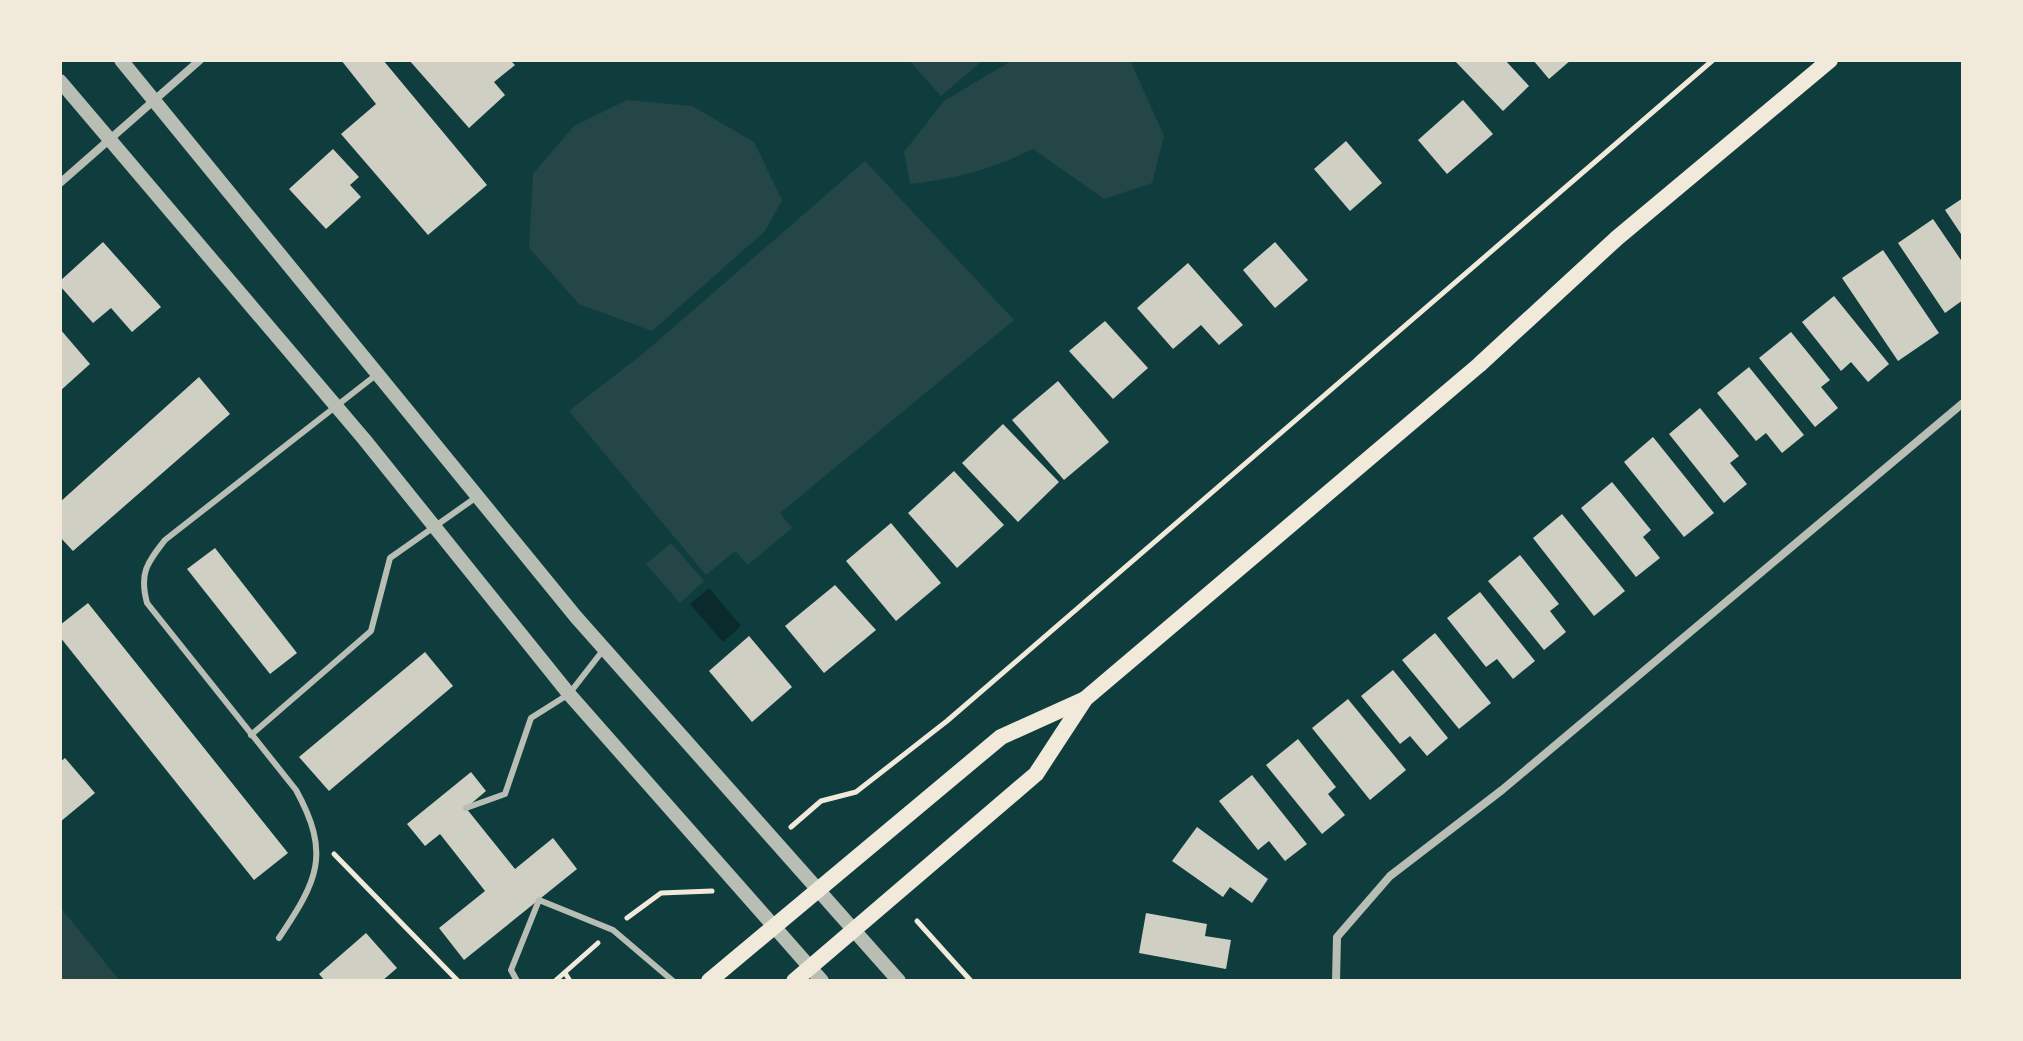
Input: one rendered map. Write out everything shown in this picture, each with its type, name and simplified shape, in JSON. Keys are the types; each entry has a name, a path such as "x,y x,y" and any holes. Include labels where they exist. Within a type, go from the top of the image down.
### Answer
{"main road":[{"path":"709,981 1001,737 1085,699 1479,365 1617,238 1830,60"},
{"path":"794,981 1036,774 1085,699"}],"street":[{"path":"121,60 576,617 899,981"},
{"path":"60,183 200,60"},
{"path":"60,81 437,527 569,694 822,981"},
{"path":"1336,981 1337,937 1390,876 1502,790 1963,403"}],"lane":[{"path":"279,938 310,888 317,867 318,847 311,818 296,790 147,603 142,583 148,562 165,540 379,373"},
{"path":"251,735 371,631 390,558 478,496"},
{"path":"466,808 505,794 531,718 569,694 605,647"},
{"path":"517,981 511,970 539,900 613,930 673,981"}],"path":[{"path":"821,801 856,792 947,721 1713,60"},
{"path":"318,847 335,855 458,981"},
{"path":"917,921 971,981"},
{"path":"565,973 570,981"}],"shaded area":[{"path":"909,60 983,60 941,96"},
{"path":"1013,60 1130,60 1164,136 1152,183 1104,199 1033,149 973,172 910,184 904,152 944,101"},
{"path":"627,100 692,106 754,142 782,200 765,231 652,331 579,304 529,248 533,174 574,126"},
{"path":"865,161 1014,320 780,513 792,528 748,565 735,551 706,575 569,411 645,352"},
{"path":"671,543 704,581 680,603 646,564"},
{"path":"709,588 741,626 723,642 690,604"},
{"path":"60,907 120,981 60,981"}],"building":[{"path":"341,60 383,60 487,185 428,235 341,134 376,104"},
{"path":"409,60 510,60 515,65 494,82 505,95 469,128"},
{"path":"1454,60 1505,60 1529,86 1503,111"},
{"path":"1533,60 1571,60 1549,79"},
{"path":"1463,100 1493,134 1447,174 1418,140"},
{"path":"1346,141 1382,183 1350,211 1314,169"},
{"path":"333,149 359,177 350,185 361,197 326,229 289,189"},
{"path":"1963,198 1963,237 1945,210"},
{"path":"1933,219 1963,263 1963,300 1945,313 1898,243"},
{"path":"103,242 161,307 132,332 111,308 93,323 60,286 60,281"},
{"path":"1275,242 1308,280 1275,308 1243,270"},
{"path":"1883,250 1939,333 1898,361 1842,278"},
{"path":"1188,263 1243,325 1219,345 1201,325 1173,349 1137,308"},
{"path":"1834,296 1889,364 1868,382 1851,362 1841,371 1802,322"},
{"path":"1105,321 1148,368 1113,399 1069,351"},
{"path":"60,329 90,364 60,391"},
{"path":"1791,332 1830,380 1821,387 1838,408 1815,427 1759,358"},
{"path":"1749,367 1804,435 1782,453 1766,433 1756,441 1717,393"},
{"path":"199,377 230,414 73,551 60,537 60,502"},
{"path":"1058,381 1109,442 1064,480 1012,420"},
{"path":"1700,408 1739,456 1730,463 1747,484 1724,503 1669,434"},
{"path":"1003,424 1059,482 1018,522 962,463"},
{"path":"1653,437 1714,513 1684,537 1624,462"},
{"path":"954,471 1004,525 957,568 908,513"},
{"path":"1612,482 1651,530 1643,537 1660,558 1636,577 1581,508"},
{"path":"1562,514 1625,591 1594,616 1533,538"},
{"path":"891,523 941,583 896,621 846,561"},
{"path":"215,548 297,653 270,674 187,569"},
{"path":"1520,555 1559,604 1550,611 1566,632 1544,650 1488,581"},
{"path":"835,585 876,630 824,673 785,626"},
{"path":"1480,592 1535,661 1513,679 1497,659 1486,667 1447,618"},
{"path":"88,603 288,853 254,880 60,637 60,625"},
{"path":"1435,633 1491,703 1459,729 1402,660"},
{"path":"749,636 792,687 752,722 709,671"},
{"path":"425,652 453,686 329,791 299,757"},
{"path":"1393,670 1448,738 1427,756 1410,736 1400,744 1361,696"},
{"path":"1348,699 1406,770 1370,800 1312,728"},
{"path":"1298,739 1336,787 1328,794 1345,815 1322,834 1266,765"},
{"path":"65,758 95,793 60,822 60,762"},
{"path":"471,772 486,791 466,808 515,869 553,838 577,869 464,960 439,928 485,891 440,834 425,846 407,824"},
{"path":"1252,775 1307,844 1285,861 1269,841 1258,850 1219,801"},
{"path":"1197,827 1268,879 1252,903 1230,887 1223,897 1172,861"},
{"path":"1146,913 1207,924 1205,936 1231,940 1226,969 1139,953"},
{"path":"366,933 397,968 382,981 325,981 319,974"}]}
